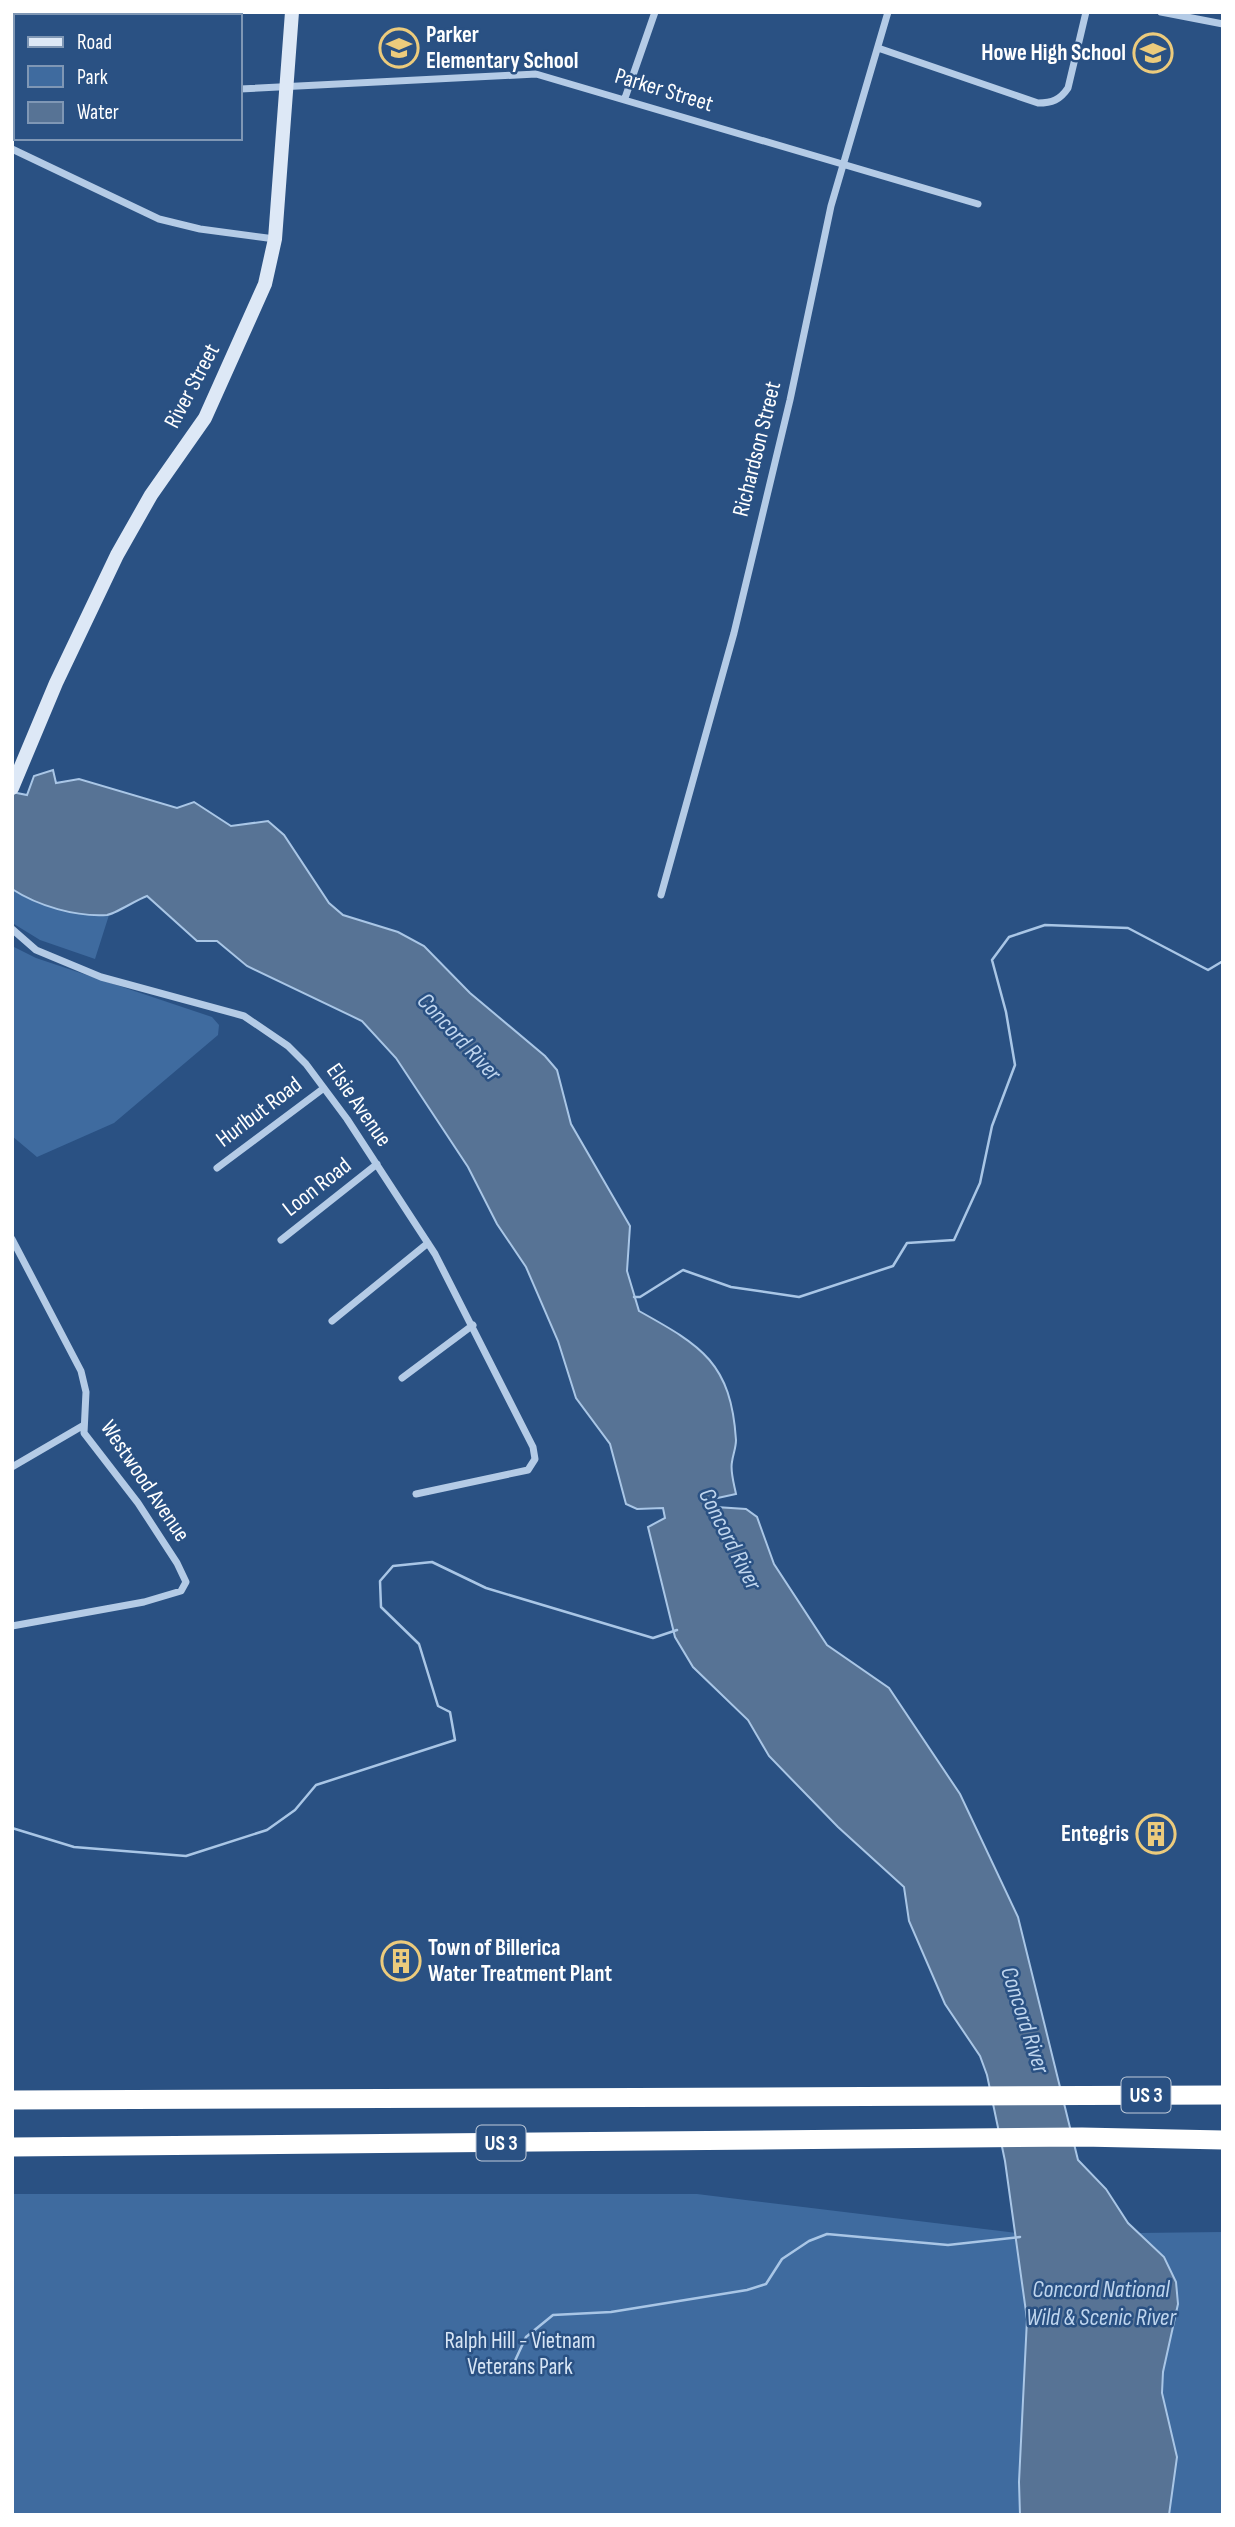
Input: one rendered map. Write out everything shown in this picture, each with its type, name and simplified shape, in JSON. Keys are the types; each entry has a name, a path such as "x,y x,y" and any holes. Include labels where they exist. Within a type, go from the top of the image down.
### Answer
{"highway":[{"name":"US 3","path":"12,2100 1223,2095"},
{"name":"US 3","path":"12,2147 1082,2137 1223,2140"}],"main road":[{"name":"River Street","path":"12,787 56,683 117,555 151,495 205,418 265,284 275,239 292,12"}],"street":[{"path":"625,98 655,12"},
{"name":"Richardson Street","path":"662,895 734,633 790,400 822,242 888,12"},
{"path":"878,48 1038,103 1054,102 1062,96 1071,79 1086,12"},
{"path":"1161,12 1223,24"},
{"name":"Parker Street","path":"242,89 536,74 978,204"},
{"path":"12,149 159,219 200,229 275,239"},
{"name":"Elsie Avenue","path":"12,929 36,950 100,977 244,1016 288,1046 324,1088 428,1243 529,1437 535,1459 531,1468 520,1473 416,1494"},
{"name":"Hurlbut Road","path":"217,1168 324,1088"},
{"name":"Loon Road","path":"281,1240 377,1164"},
{"name":"Westwood Avenue","path":"12,1239 81,1371 86,1392 84,1425 88,1441 138,1503 184,1573 186,1582 181,1591 144,1602 12,1626"},
{"path":"332,1321 428,1243"},
{"path":"402,1378 473,1325"},
{"path":"12,1467 84,1425"}],"green space":[{"path":"12,889 40,904 109,915 95,959 40,940 14,924"},
{"path":"12,946 36,958 212,1017 219,1025 218,1035 114,1123 37,1157 12,1136"},
{"name":"Ralph Hill - Vietnam Veterans Park","path":"12,2194 697,2194 1017,2233 1027,2319 1019,2482 1020,2515 12,2515"},
{"path":"1223,2232 1223,2515 1169,2515 1177,2457 1162,2393 1163,2372 1178,2304 1176,2281 1164,2257 1138,2233"}],"water":[{"path":"53,770 56,783 79,779 177,808 194,802 231,826 268,821 284,835 329,903 343,915 398,932 424,946 470,993 545,1056 557,1070 571,1124 630,1226 627,1271 639,1311 696,1347 720,1375 728,1392 736,1440 732,1469 736,1494 713,1499 716,1507 746,1509 757,1517 774,1564 827,1645 889,1688 960,1794 1018,1917 1078,2160 1106,2189 1128,2223 1164,2257 1176,2282 1178,2304 1163,2372 1162,2393 1177,2457 1169,2515 1020,2515 1019,2482 1027,2319 1005,2161 987,2075 980,2056 945,2004 909,1921 904,1887 838,1827 769,1756 748,1720 693,1667 675,1637 648,1527 665,1518 663,1508 637,1509 626,1504 610,1444 576,1398 558,1341 526,1267 497,1224 468,1167 396,1058 362,1021 247,966 217,941 197,941 147,896 111,914 95,915 58,909 33,901 12,889 12,792 27,795 34,776"}],"waterway":[{"path":"634,1297 640,1297 683,1270 731,1287 799,1297 893,1266 907,1243 954,1240 980,1183 992,1126 1015,1065 1006,1012 992,960 1009,937 1045,925 1128,928 1208,970 1223,961"},
{"path":"12,1828 74,1847 186,1856 267,1830 295,1810 316,1785 455,1740 450,1712 438,1706 419,1644 381,1607 380,1581 393,1566 432,1562 486,1588 653,1638 677,1630"},
{"path":"513,2365 526,2337 553,2315 611,2312 747,2290 766,2284 782,2259 809,2241 827,2234 948,2245 1020,2237"}],"place":[{"name":"Parker Elementary School","path":"399,48"},
{"name":"Howe High School","path":"1153,53"},
{"name":"Entegris","path":"1156,1834"},
{"name":"Town of Billerica Water Treatment Plant","path":"401,1961"}],"water label":[{"name":"Concord River","path":"459,1037"},
{"name":"Concord River","path":"730,1539"},
{"name":"Concord River","path":"1025,2020"},
{"name":"Concord National Wild & Scenic River","path":"1101,2303"}]}
